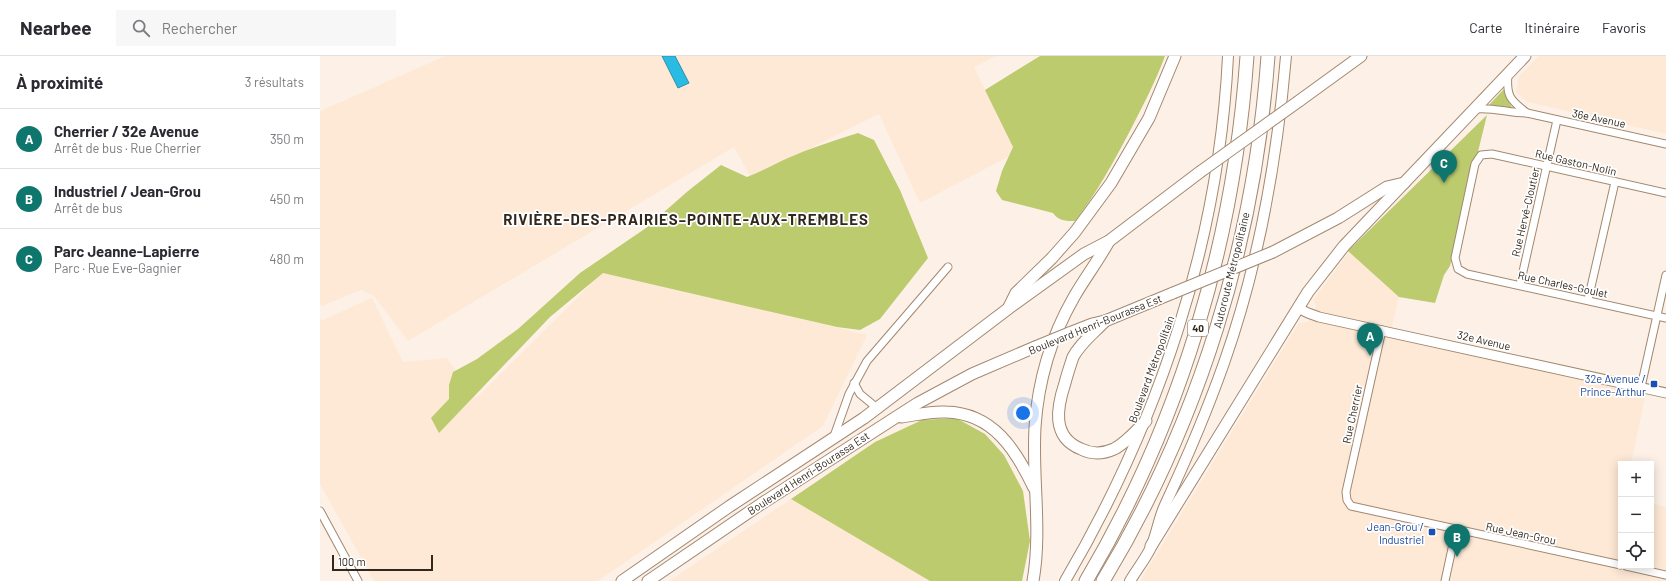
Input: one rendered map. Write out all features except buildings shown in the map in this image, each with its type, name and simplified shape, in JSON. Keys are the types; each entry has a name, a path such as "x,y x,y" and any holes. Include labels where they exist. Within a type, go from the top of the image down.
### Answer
{"highway":[{"name":"Autoroute Métropolitaine","path":"1086,581 1126,508 1153,451 1178,389 1196,336 1214,270 1231,195 1241,124 1247,56"},
{"name":"Autoroute Métropolitaine","path":"1103,581 1128,537 1164,465 1188,410 1215,334 1236,260 1249,199 1261,126 1268,56"}],"main road":[{"path":"1009,308 1016,293 1052,258 1075,232 1111,183 1149,118 1175,56"},
{"name":"Boulevard Métropolitain","path":"1065,581 1114,492 1146,421 1174,345 1198,259 1216,170 1228,56"},
{"path":"1152,546 1164,507 1214,393 1244,300 1270,190 1278,137 1286,56"},
{"name":"Boulevard Henri-Bourassa Est","path":"622,581 730,506 833,439 877,408 1009,308 1084,254 1109,241 1200,172 1361,56"},
{"path":"1130,581 1298,308 1333,258 1525,56"},
{"name":"Boulevard Henri-Bourassa Est","path":"648,581 747,512 873,431 946,387 1035,347 1092,324 1105,321 1273,252 1328,224 1387,187 1404,183"},
{"path":"1033,581 1038,542 1035,426 1045,365 1050,348 1069,307 1109,241"},
{"path":"1105,321 1084,342 1071,362 1058,405 1060,427 1069,441 1078,448 1090,452 1102,453 1113,450 1123,444 1146,421"},
{"path":"873,431 877,408"},
{"path":"896,418 931,412 947,412 965,415 983,423 1001,435 1012,448 1021,461 1036,492"}],"street":[{"name":"36e Avenue","path":"1508,74 1507,88 1510,97 1516,105 1527,113"},
{"name":"36e Avenue","path":"1475,109 1488,108 1512,113 1527,113 1666,144"},
{"name":"Rue Hervé-Cloutier","path":"1520,285 1557,120"},
{"name":"Rue Gaston-Nolin","path":"1458,269 1455,258 1475,164 1482,155 1492,154 1666,193"},
{"path":"1588,300 1615,182"},
{"path":"833,439 854,383 874,352 948,267"},
{"name":"Rue Charles-Goulet","path":"1458,269 1467,274 1666,318"},
{"path":"1641,387 1666,274"},
{"name":"32e Avenue","path":"1298,308 1315,316 1666,393"},
{"name":"Rue Cherrier","path":"1348,504 1346,492 1382,330"},
{"path":"854,383 860,394 877,408"},
{"name":"Rue Jean-Grou","path":"1348,504 1354,508 1618,564"},
{"path":"320,511 358,581"},
{"path":"1445,581 1456,530"},
{"path":"1639,569 1666,575"}],"shaded area":[{"path":"445,56 997,56 974,67 1013,147 1008,157 920,203 879,114 751,178 734,147 408,341 374,296 361,290 322,306 320,304 320,111"},
{"path":"1539,56 1666,56 1666,134 1528,102 1516,92 1519,76"},
{"path":"1349,252 1399,297 1389,338 1646,393 1632,461 1618,461 1618,569 1654,569 1654,504 1666,507 1666,581 1140,581 1299,323 1308,322 1316,307 1313,300"},
{"path":"605,270 867,335 823,426 598,581 374,581 320,484 320,318 322,320 372,298 403,362 447,358 476,398"},
{"path":"791,499 930,581 669,581"}],"green space":[{"path":"1040,56 1165,56 1158,75 1118,153 1098,188 1075,221 1062,220 1053,213 1002,200 996,191 1002,171 1013,147 985,90"},
{"path":"1504,89 1507,99 1513,109 1511,110 1489,105"},
{"path":"1487,115 1450,266 1444,275 1435,303 1399,297 1348,251"},
{"path":"858,133 874,140 900,190 928,258 880,319 860,330 837,327 603,273 550,317 439,433 431,418 449,399 449,385 453,372 477,359 518,329 580,273 646,228 688,191 721,165 747,177 805,151"},
{"path":"956,418 985,434 1004,455 1023,491 1030,541 1022,581 930,581 791,499 875,442 922,420"}],"water":[{"path":"662,56 675,56 689,83 678,88"}],"place":[{"name":"Parc Jeanne-Lapierre","path":"1444,183"},
{"name":"Cherrier / 32e Avenue","path":"1370,356"},
{"name":"32e Avenue / Prince-Arthur","path":"1654,384"},
{"name":"Jean-Grou / Industriel","path":"1432,532"},
{"name":"Industriel / Jean-Grou","path":"1457,557"}],"district":[{"name":"RIVIÈRE-DES-PRAIRIES–POINTE-AUX-TREMBLES","path":"686,219"}]}
